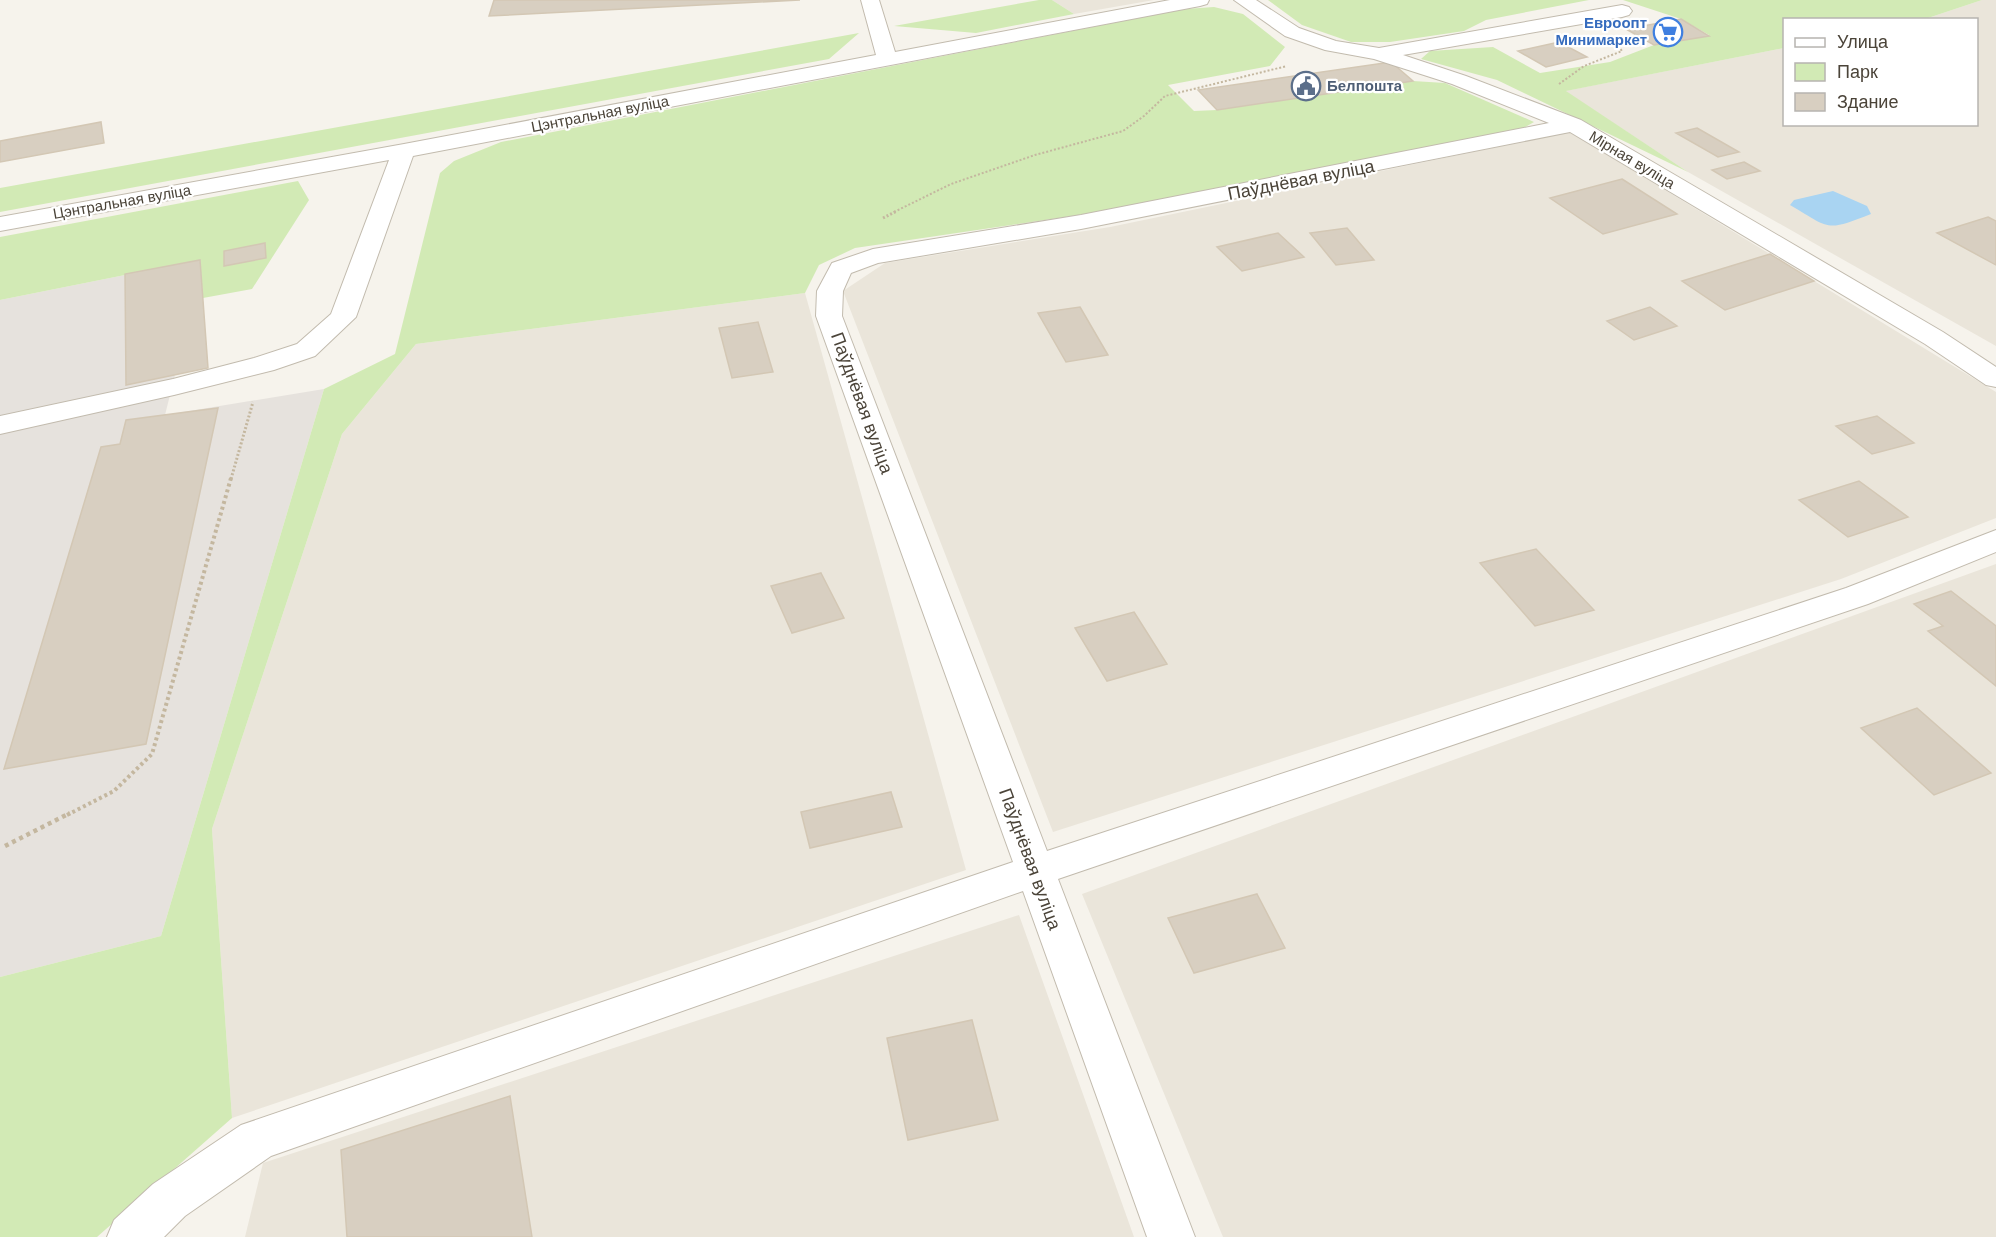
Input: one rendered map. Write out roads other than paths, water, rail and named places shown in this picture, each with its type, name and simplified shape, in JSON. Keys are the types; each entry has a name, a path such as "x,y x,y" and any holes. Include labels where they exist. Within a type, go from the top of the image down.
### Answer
{"street":[{"path":"870,0 887,59"},
{"name":"Цэнтральная вуліца","path":"0,224 404,151 1200,0"},
{"name":"Мірная вуліца","path":"1243,0 1293,32 1332,46 1378,54 1459,80 1573,125 1934,338 1996,379"},
{"path":"1378,54 1622,11"},
{"name":"Паўднёвая вуліца","path":"1171,1237 829,316 830,291 841,268 873,256 1081,222 1573,125"},
{"path":"0,425 174,387 264,364 306,350 343,317 404,151"},
{"path":"131,1237 169,1200 257,1140 1034,871 1857,596 1996,540"}],"water":[{"path":"1833,191 1867,206 1871,214 1845,224 1829,225 1813,219 1790,205 1794,200"}],"place":[{"name":"Евроопт Минимаркет","path":"1668,32"},
{"name":"Белпошта","path":"1306,86"}]}
